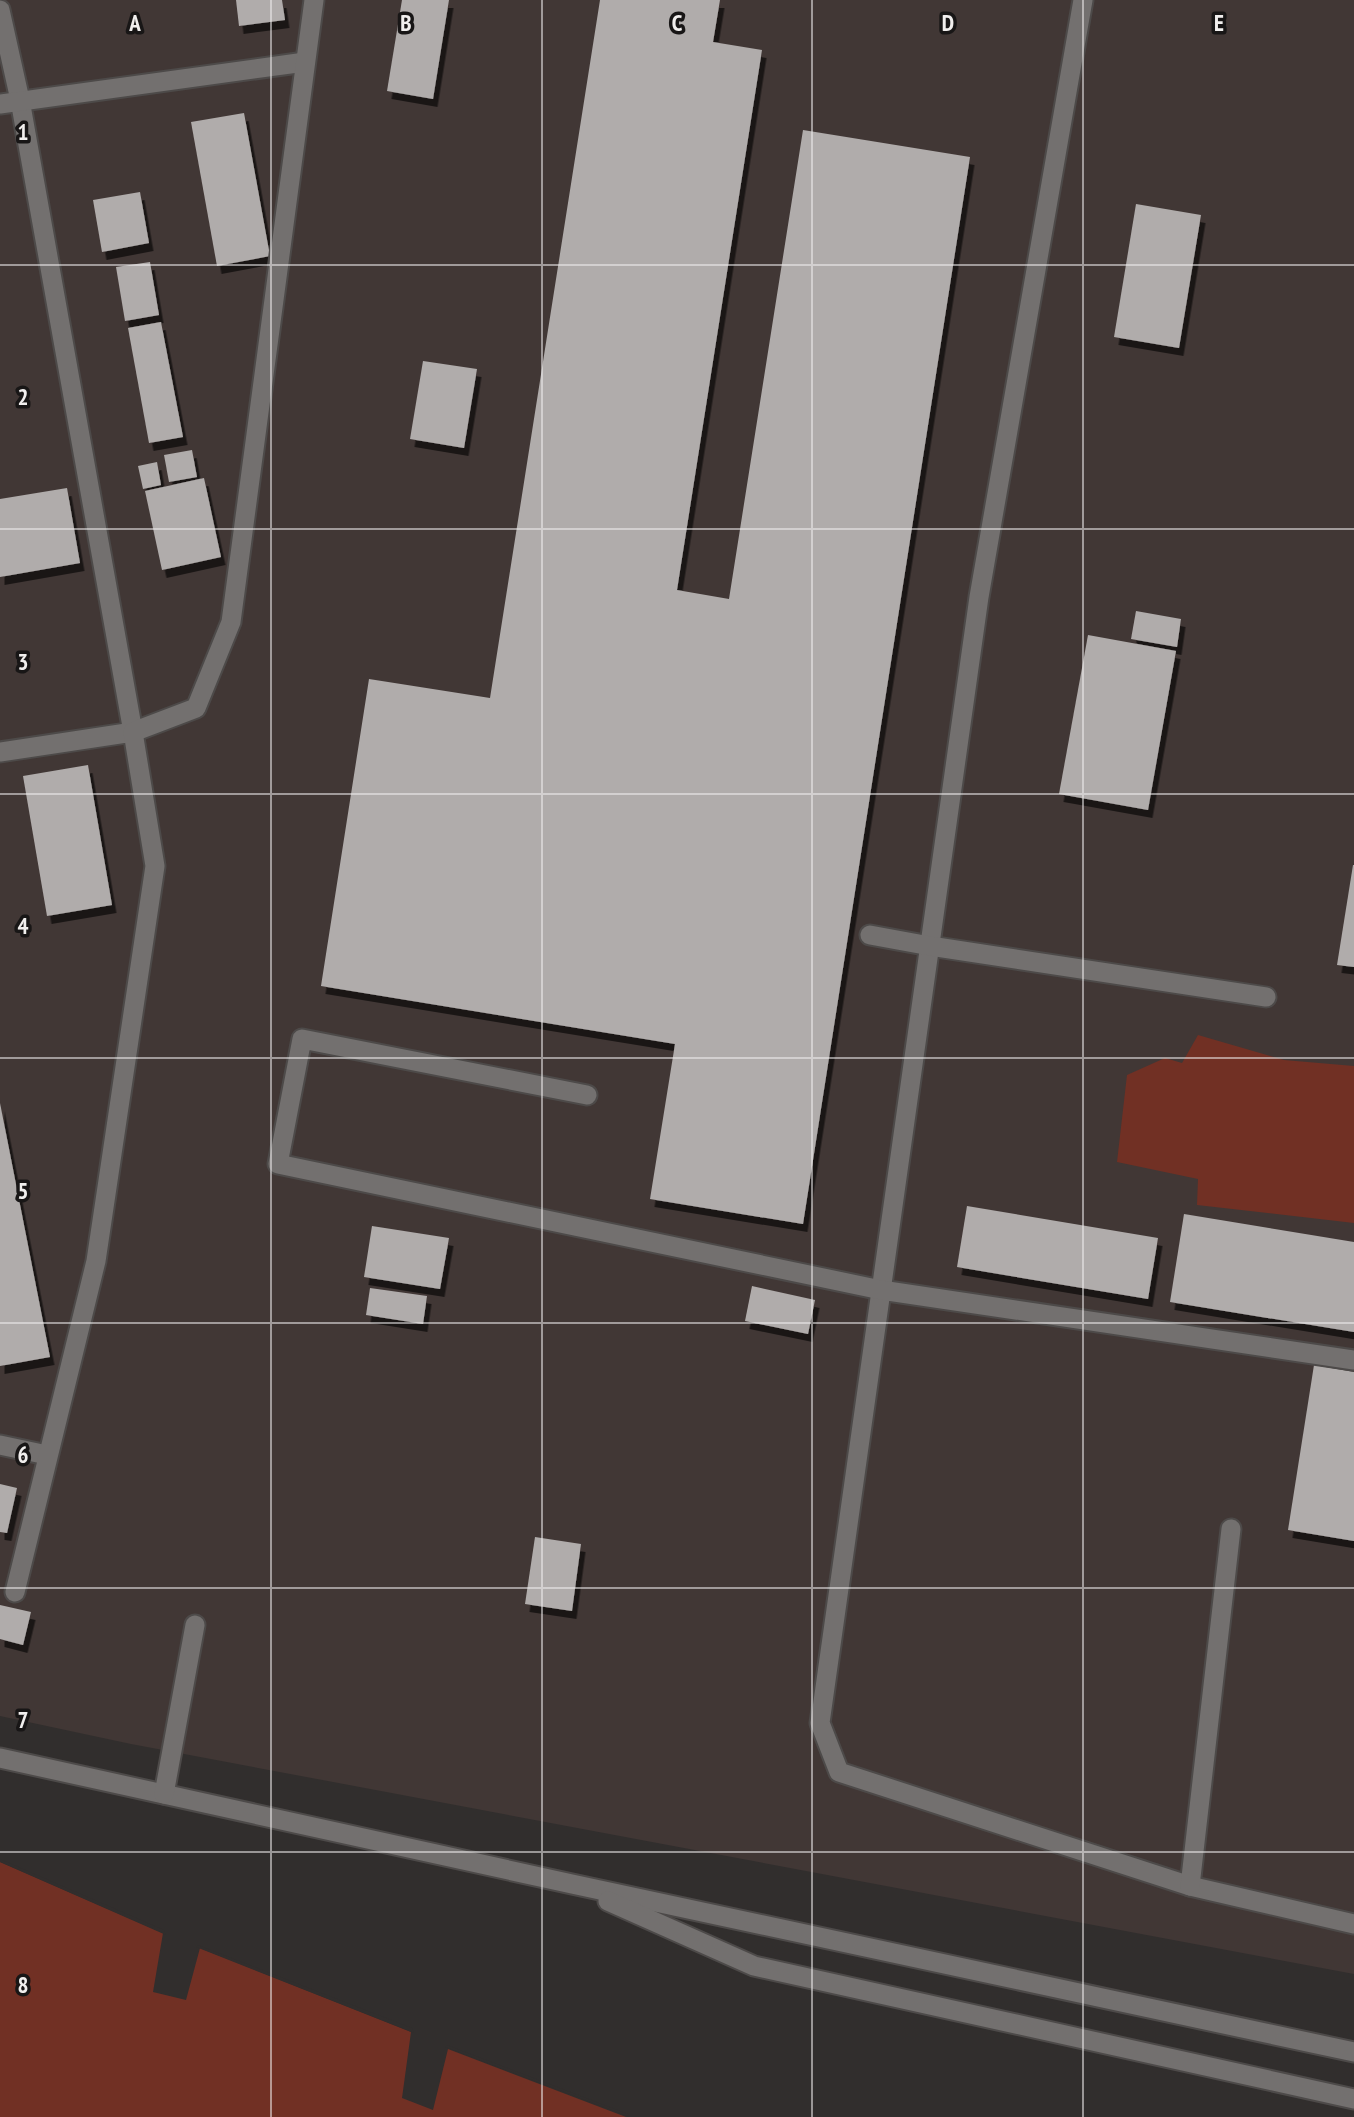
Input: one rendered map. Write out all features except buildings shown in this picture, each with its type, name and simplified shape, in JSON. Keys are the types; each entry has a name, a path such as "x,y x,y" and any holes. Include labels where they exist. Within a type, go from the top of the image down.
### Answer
{"lane":[{"path":"0,752 133,732 196,708 232,622 314,0"},
{"path":"1083,0 979,597 820,1723 839,1772 1190,1886 1354,1923"},
{"path":"0,10 20,100 155,866 96,1261 15,1592"},
{"path":"0,104 305,62"},
{"path":"870,935 1266,997"},
{"path":"587,1095 302,1039 278,1164 881,1290 1354,1360"},
{"path":"0,1445 47,1455"},
{"path":"1190,1886 1231,1529"},
{"path":"164,1794 195,1625"},
{"path":"0,1758 1354,2052"},
{"path":"572,1884 754,1966 1354,2099"}],"shaded area":[{"path":"0,0 1354,0 1354,1974 131,1744 0,1716"},
{"path":"1198,1035 1284,1060 1354,1066 1354,1223 1197,1205 1198,1179 1117,1162 1127,1075 1165,1058 1182,1063"},
{"path":"0,1862 163,1933 153,1992 186,2000 200,1948 411,2032 402,2098 433,2110 448,2049 626,2117 0,2117"}],"pier":[{"path":"0,1859 164,1930 166,1935 0,1862"},
{"path":"198,1945 412,2028 414,2033 196,1947"},
{"path":"447,2045 628,2114 630,2117 445,2047"}]}
